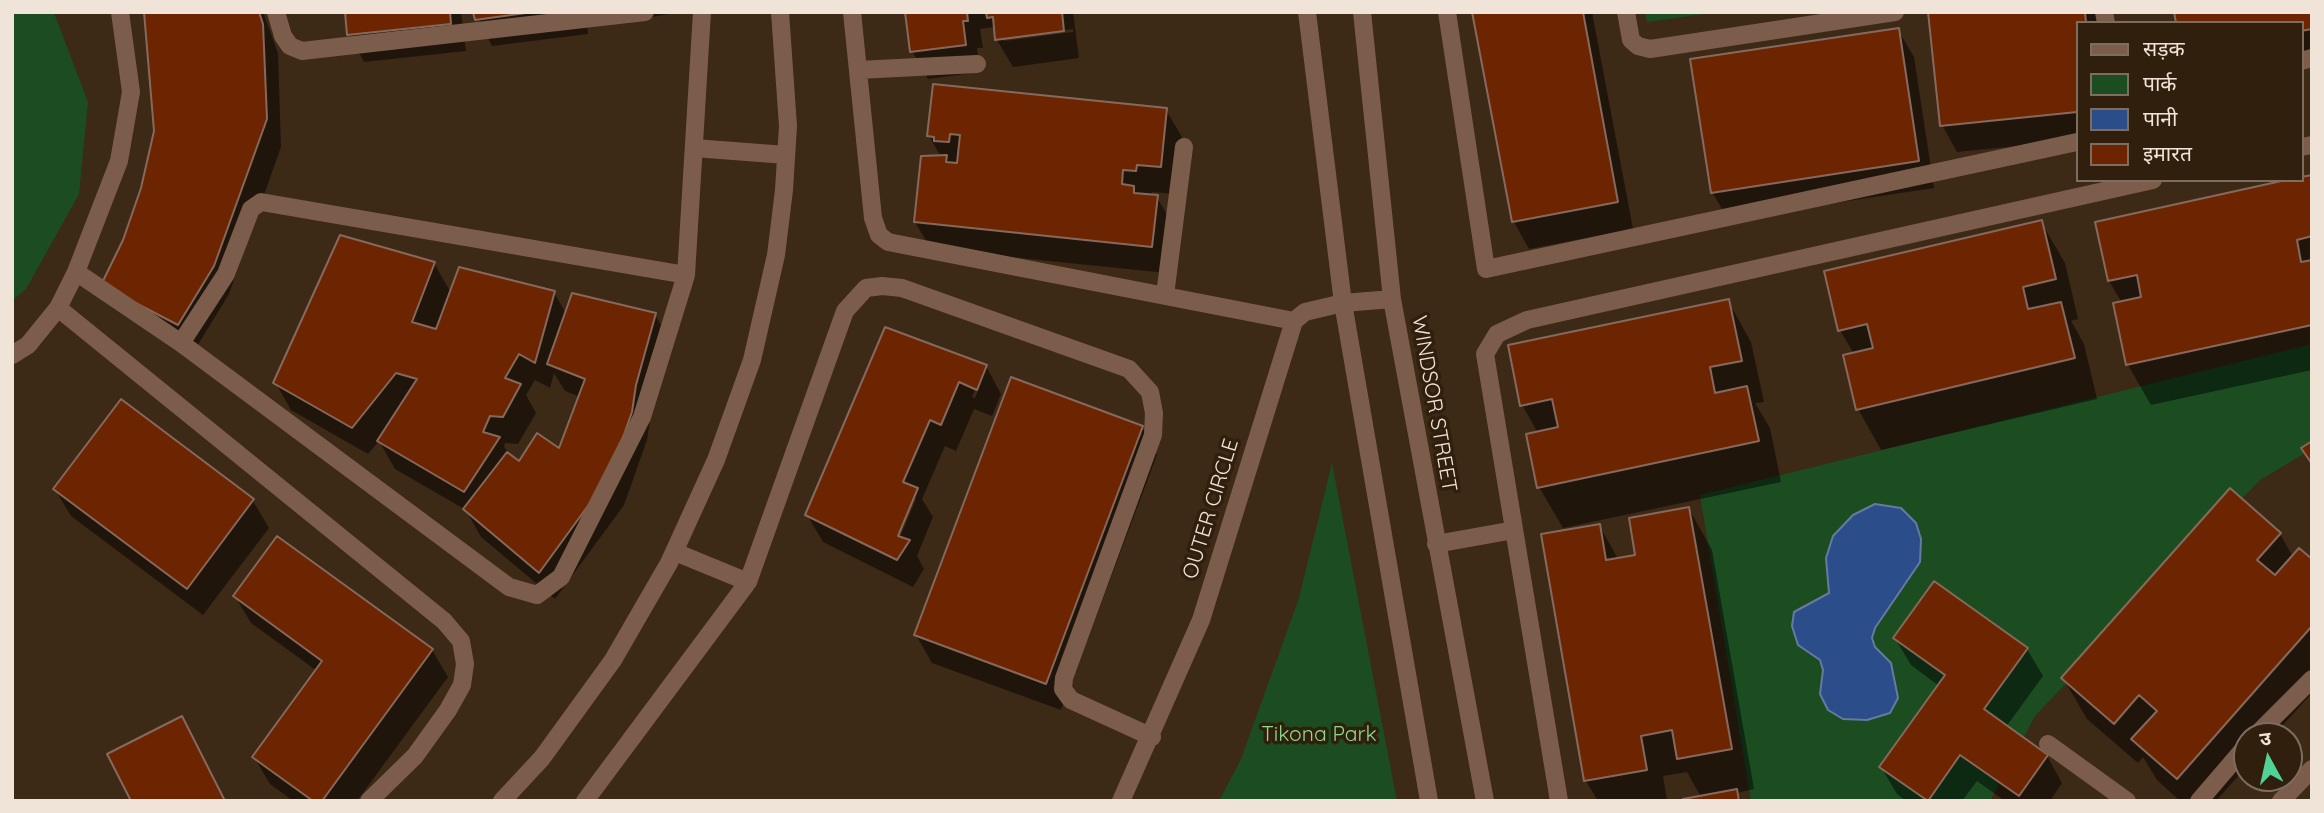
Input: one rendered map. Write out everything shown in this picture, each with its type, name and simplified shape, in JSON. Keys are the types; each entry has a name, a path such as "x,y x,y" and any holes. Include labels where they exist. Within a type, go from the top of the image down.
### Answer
{"street":[{"path":"12,355 27,345 58,308 76,272 119,161 131,92 120,12"},
{"path":"276,12 283,36 290,46 302,51 645,12"},
{"path":"76,272 181,343 509,587 537,595 561,577 642,417 686,275 702,12"},
{"path":"502,801 542,758 613,660 675,552 716,460 751,360 776,254 786,155 786,57 780,12"},
{"path":"852,12 873,218 879,235 888,242 1294,321 1305,312 1343,303 1392,299"},
{"path":"1307,12 1343,303 1429,801"},
{"name":"WINDSOR STREET","path":"1362,12 1392,299 1485,801"},
{"path":"1447,12 1486,270 2076,142"},
{"path":"1626,12 1631,40 1638,46 1650,49 1895,12"},
{"path":"858,70 977,64"},
{"path":"1165,295 1184,147"},
{"path":"694,148 786,155"},
{"path":"1559,801 1485,354 1497,334 1527,320 2144,182"},
{"path":"181,343 226,274 251,209 261,202 686,275"},
{"path":"585,801 747,582 845,312 866,288 902,288 1129,369 1150,392 1154,413 1153,435 1064,678 1063,689 1071,700 1152,737"},
{"path":"58,308 444,621 461,641 465,664 462,685 448,710 415,756 369,801"},
{"name":"OUTER CIRCLE","path":"1121,801 1152,737 1201,620 1294,321"},
{"path":"1436,544 1514,530"},
{"path":"675,552 747,582"},
{"path":"2269,722 2312,679"},
{"path":"2048,744 2127,801"},
{"path":"2199,801 2233,761"},
{"path":"2281,801 2312,769"}],"green space":[{"path":"12,12 54,13 88,102 79,194 26,289 12,301"},
{"path":"1645,12 1718,12 1647,22"},
{"path":"2312,344 2312,449 2260,480 2035,716 1990,801 1751,801 1700,495"},
{"name":"Tikona Park","path":"1332,463 1397,801 1219,801 1241,759 1299,598"}],"water":[{"path":"1875,504 1901,508 1916,523 1921,539 1920,562 1875,628 1872,638 1875,647 1891,663 1898,698 1890,713 1867,720 1843,719 1828,710 1820,694 1823,670 1820,660 1798,645 1792,626 1794,612 1829,593 1826,558 1833,536 1853,515"}],"building":[{"path":"144,12 259,12 263,24 267,119 214,266 178,325 101,285 123,240 141,188 154,131"},
{"path":"345,12 450,12 451,24 347,35"},
{"path":"473,12 533,12 475,20"},
{"path":"905,12 967,12 968,21 963,21 966,45 910,52"},
{"path":"986,12 1062,12 1064,31 995,40 993,17 987,18"},
{"path":"1472,12 1583,12 1618,202 1512,222"},
{"path":"1928,12 2085,12 2086,21 2076,21 2076,112 1940,126"},
{"path":"2174,12 2312,12 2312,29 2303,31 2303,21 2176,21"},
{"path":"1899,28 1919,161 1711,193 1690,59"},
{"path":"933,84 1167,108 1161,167 1137,165 1136,171 1123,170 1122,184 1134,186 1134,193 1158,195 1152,247 914,222 921,156 947,155 946,162 957,163 960,135 950,134 949,142 934,141 934,137 927,136"},
{"path":"2312,175 2312,236 2297,240 2301,262 2312,260 2312,325 2126,365 2113,303 2141,297 2137,275 2108,281 2095,222 2277,182 2303,182 2303,177"},
{"path":"2042,220 2056,279 2023,287 2028,309 2061,302 2075,358 1856,410 1843,355 1873,348 1867,324 1838,331 1824,271"},
{"path":"340,235 435,262 412,322 436,329 459,267 555,291 535,363 519,354 505,378 521,384 503,417 490,416 483,432 500,437 464,492 377,441 417,379 396,373 352,428 273,383"},
{"path":"572,293 656,313 636,385 632,412 609,477 539,573 463,509 507,452 519,461 537,433 559,448 585,379 547,364"},
{"path":"1729,299 1742,361 1710,367 1715,393 1747,386 1759,441 1537,488 1526,434 1558,427 1552,399 1520,406 1508,345"},
{"path":"885,327 987,365 977,390 959,382 941,425 930,420 903,482 918,488 898,536 910,540 897,560 805,515"},
{"path":"1011,377 1143,426 1046,684 914,635"},
{"path":"121,399 254,499 187,589 53,489"},
{"path":"2312,441 2312,464 2301,448"},
{"path":"2230,488 2281,533 2257,560 2275,575 2299,548 2312,559 2312,626 2177,779 2131,739 2157,711 2139,695 2114,724 2061,678"},
{"path":"1689,507 1732,749 1677,759 1672,730 1641,736 1647,770 1584,781 1541,534 1600,524 1606,560 1635,555 1629,518"},
{"path":"277,536 433,649 322,801 313,801 252,757 322,661 233,596"},
{"path":"1934,581 2028,648 1984,709 2048,755 2019,796 1960,755 1928,801 1879,767 1945,675 1893,638"},
{"path":"182,716 225,801 131,801 107,754"},
{"path":"1737,789 1739,801 1683,799"}]}
